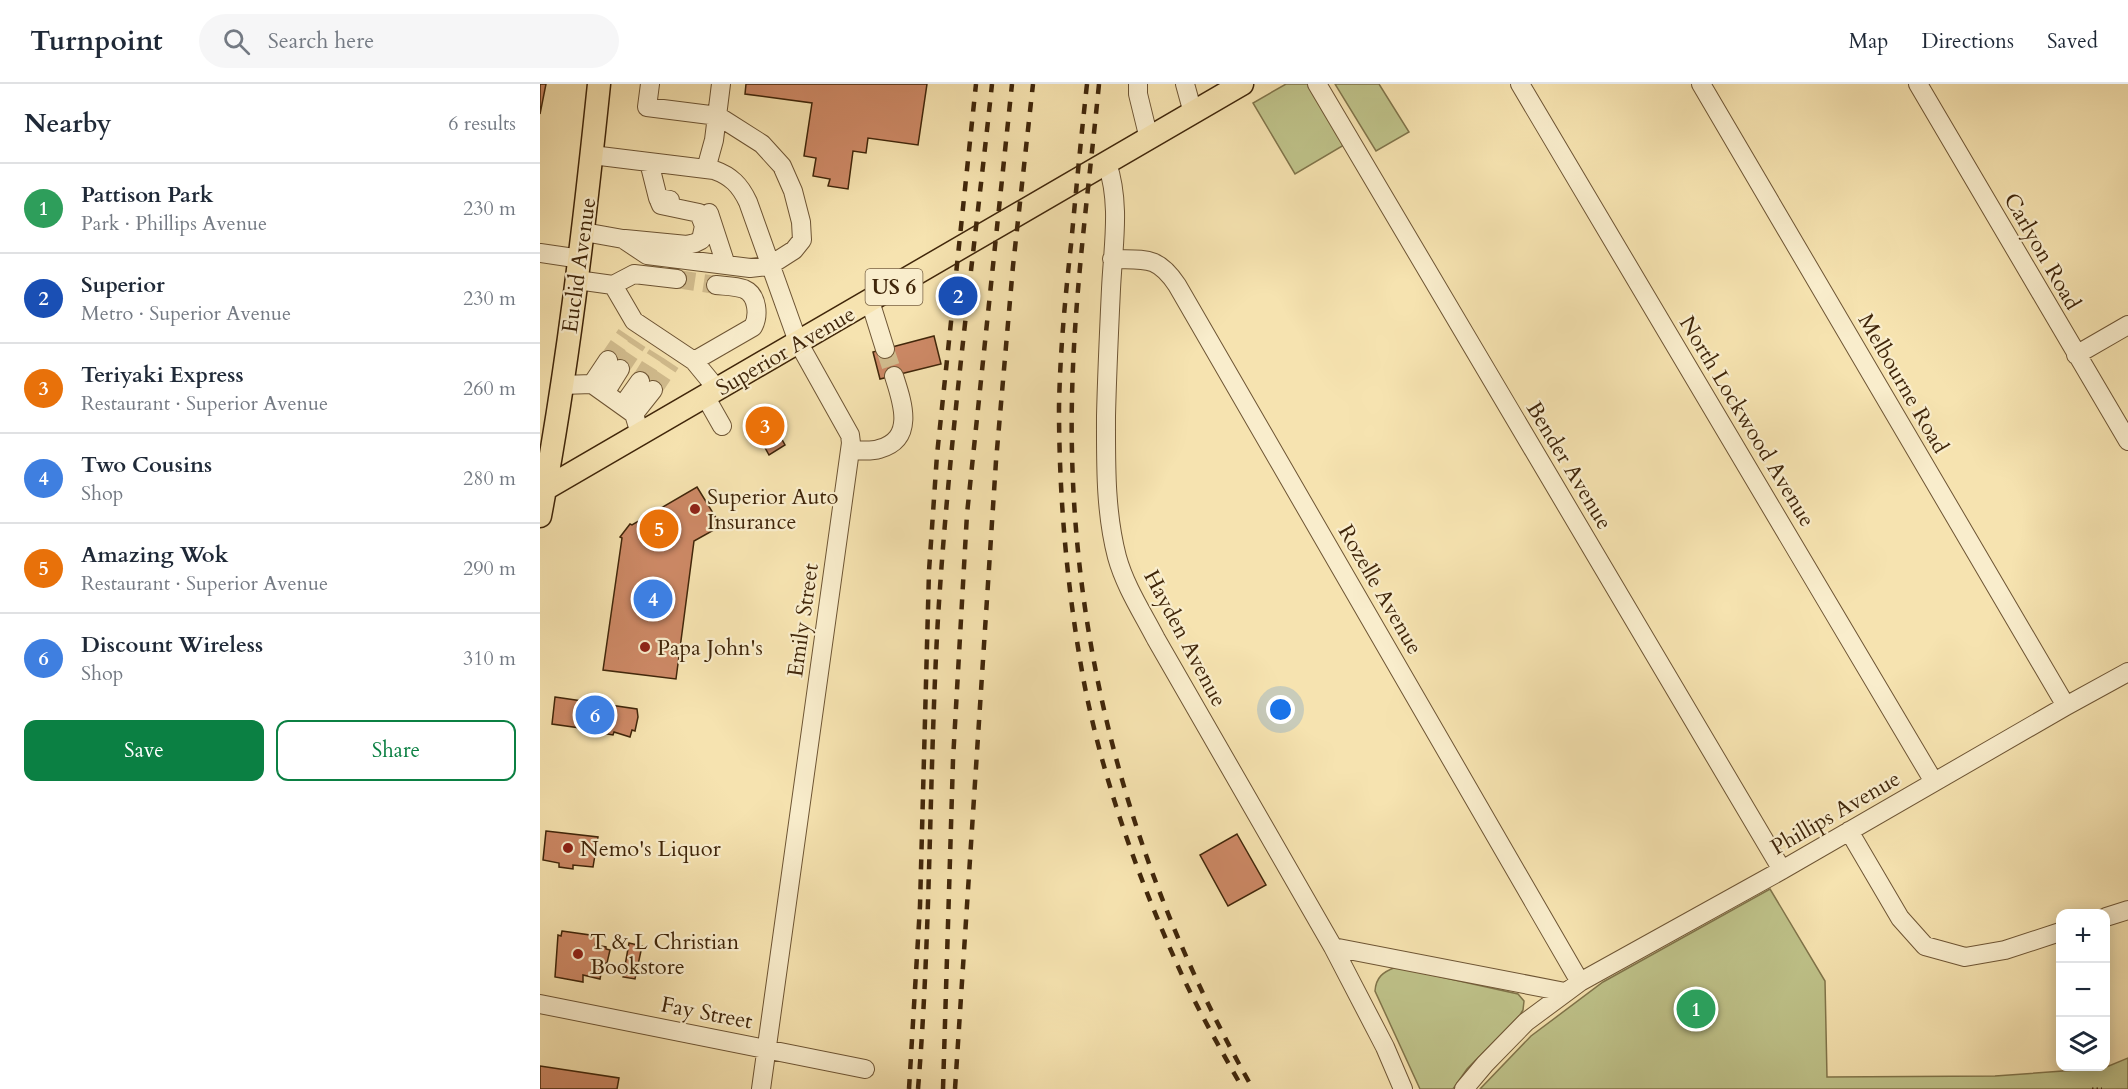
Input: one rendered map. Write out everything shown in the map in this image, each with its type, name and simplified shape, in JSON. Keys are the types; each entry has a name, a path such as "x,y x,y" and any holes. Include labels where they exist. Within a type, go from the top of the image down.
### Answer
{"main road":[{"name":"Euclid Avenue","path":"540,516 579,269 599,84"},
{"name":"Superior Avenue","path":"542,492 632,418 711,393 1242,84"}],"street":[{"path":"623,239 647,255 750,268 769,266 794,250 802,240 801,222 793,191 782,166 762,144 718,116 647,107 650,84"},
{"path":"592,155 706,169 718,116 721,84"},
{"path":"1138,84 1138,94 1149,138"},
{"name":"Bender Avenue","path":"1317,84 1782,870"},
{"name":"North Lockwood Avenue","path":"1520,84 1934,782"},
{"name":"Melbourne Road","path":"1701,84 2066,706"},
{"name":"Carlyon Road","path":"1918,84 2128,441"},
{"path":"1185,86 1193,113"},
{"path":"584,232 623,239 687,245 701,240 704,226 699,213 661,205 649,162"},
{"name":"Hayden Avenue","path":"1107,163 1113,181 1116,211 1107,361 1105,472 1118,557 1132,593 1156,639 1333,947 1385,1047 1403,1089"},
{"name":"Emily Street","path":"706,169 725,174 736,182 748,202 798,342 850,435 850,450 761,1089"},
{"path":"658,198 706,205 726,265"},
{"path":"540,253 613,285 636,332 674,354 711,393 722,426"},
{"name":"Rozelle Avenue","path":"1112,259 1147,260 1159,264 1167,270 1177,285 1573,987"},
{"path":"613,285 634,274 677,279"},
{"path":"674,354 753,327 757,309 753,297 746,290 716,285"},
{"path":"870,301 885,349"},
{"path":"2076,355 2128,325"},
{"path":"598,388 614,364"},
{"path":"850,450 877,450 888,446 896,439 904,416 894,376"},
{"path":"561,385 598,388 632,418 646,386"},
{"name":"Phillips Avenue","path":"1464,1089 1526,1022 1573,987 2128,672"},
{"path":"1849,831 1899,918 1924,946 1965,957 2005,950 2056,934"},
{"path":"2110,917 2128,910"},
{"path":"1333,947 1573,987"},
{"name":"Fay Street","path":"540,1004 865,1069"}],"path":[{"path":"2092,1089 2102,1089"}],"green space":[{"path":"1286,84 1308,84 1344,145 1295,174 1253,103"},
{"path":"1335,84 1379,84 1409,132 1376,151"},
{"path":"1770,889 1825,981 1827,1077 1995,1076 2063,1071 2110,1071 2110,1066 2128,1058 2128,1089 1480,1089 1531,1036 1603,982"},
{"path":"1396,967 1518,994 1524,1001 1520,1015 1467,1069 1453,1089 1420,1089 1375,991 1381,976"}],"building":[{"path":"540,84 546,84 540,114"},
{"path":"746,84 927,84 918,145 868,138 866,153 853,151 848,189 828,186 830,179 813,176 816,158 804,156 812,103 745,94"},
{"path":"934,336 941,364 880,379 873,352"},
{"path":"768,405 785,433 780,436 785,445 769,455 764,446 761,447 745,419"},
{"path":"697,487 721,526 694,541 676,679 603,670 622,538 620,537 630,524 632,525"},
{"path":"555,697 637,709 635,731 632,730 630,737 614,732 613,735 601,733 602,731 552,724"},
{"path":"546,831 598,837 593,867 573,865 573,869 559,867 559,863 543,860"},
{"path":"1237,834 1266,885 1228,906 1200,855"},
{"path":"562,931 597,936 595,945 610,950 607,963 603,963 600,979 583,975 583,982 555,977 558,935 561,936"},
{"path":"629,943 642,946 635,979 623,977"},
{"path":"540,1066 619,1078 617,1089 540,1089"}],"tunnel":[{"path":"677,279 716,285"},
{"path":"608,360 626,334"},
{"path":"620,369 638,342"},
{"path":"885,349 894,376"},
{"path":"640,381 657,354"},
{"path":"653,390 671,363"}],"railway":[{"path":"909,1089 920,906 929,571 937,455 976,84"},
{"path":"918,1089 925,971 938,618 955,418 992,84"},
{"path":"943,1089 953,760 967,514 1012,84"},
{"path":"955,1089 996,461 1013,266 1033,84"},
{"path":"1087,84 1065,306 1059,407 1060,475 1065,542 1077,644 1100,750 1134,860 1184,980 1243,1089"},
{"path":"1099,84 1073,361 1072,453 1077,537 1087,620 1102,702 1123,782 1148,861 1179,939 1214,1015 1253,1089"}],"place":[{"name":"Superior","path":"958,296"},
{"name":"Teriyaki Express","path":"765,426"},
{"name":"Superior Auto Insurance","path":"695,509"},
{"name":"Amazing Wok","path":"659,529"},
{"name":"Two Cousins","path":"653,599"},
{"name":"Papa John's","path":"645,647"},
{"name":"Discount Wireless","path":"595,715"},
{"name":"Nemo's Liquor","path":"568,848"},
{"name":"T & L Christian Bookstore","path":"578,954"},
{"name":"Pattison Park","path":"1696,1009"}]}
